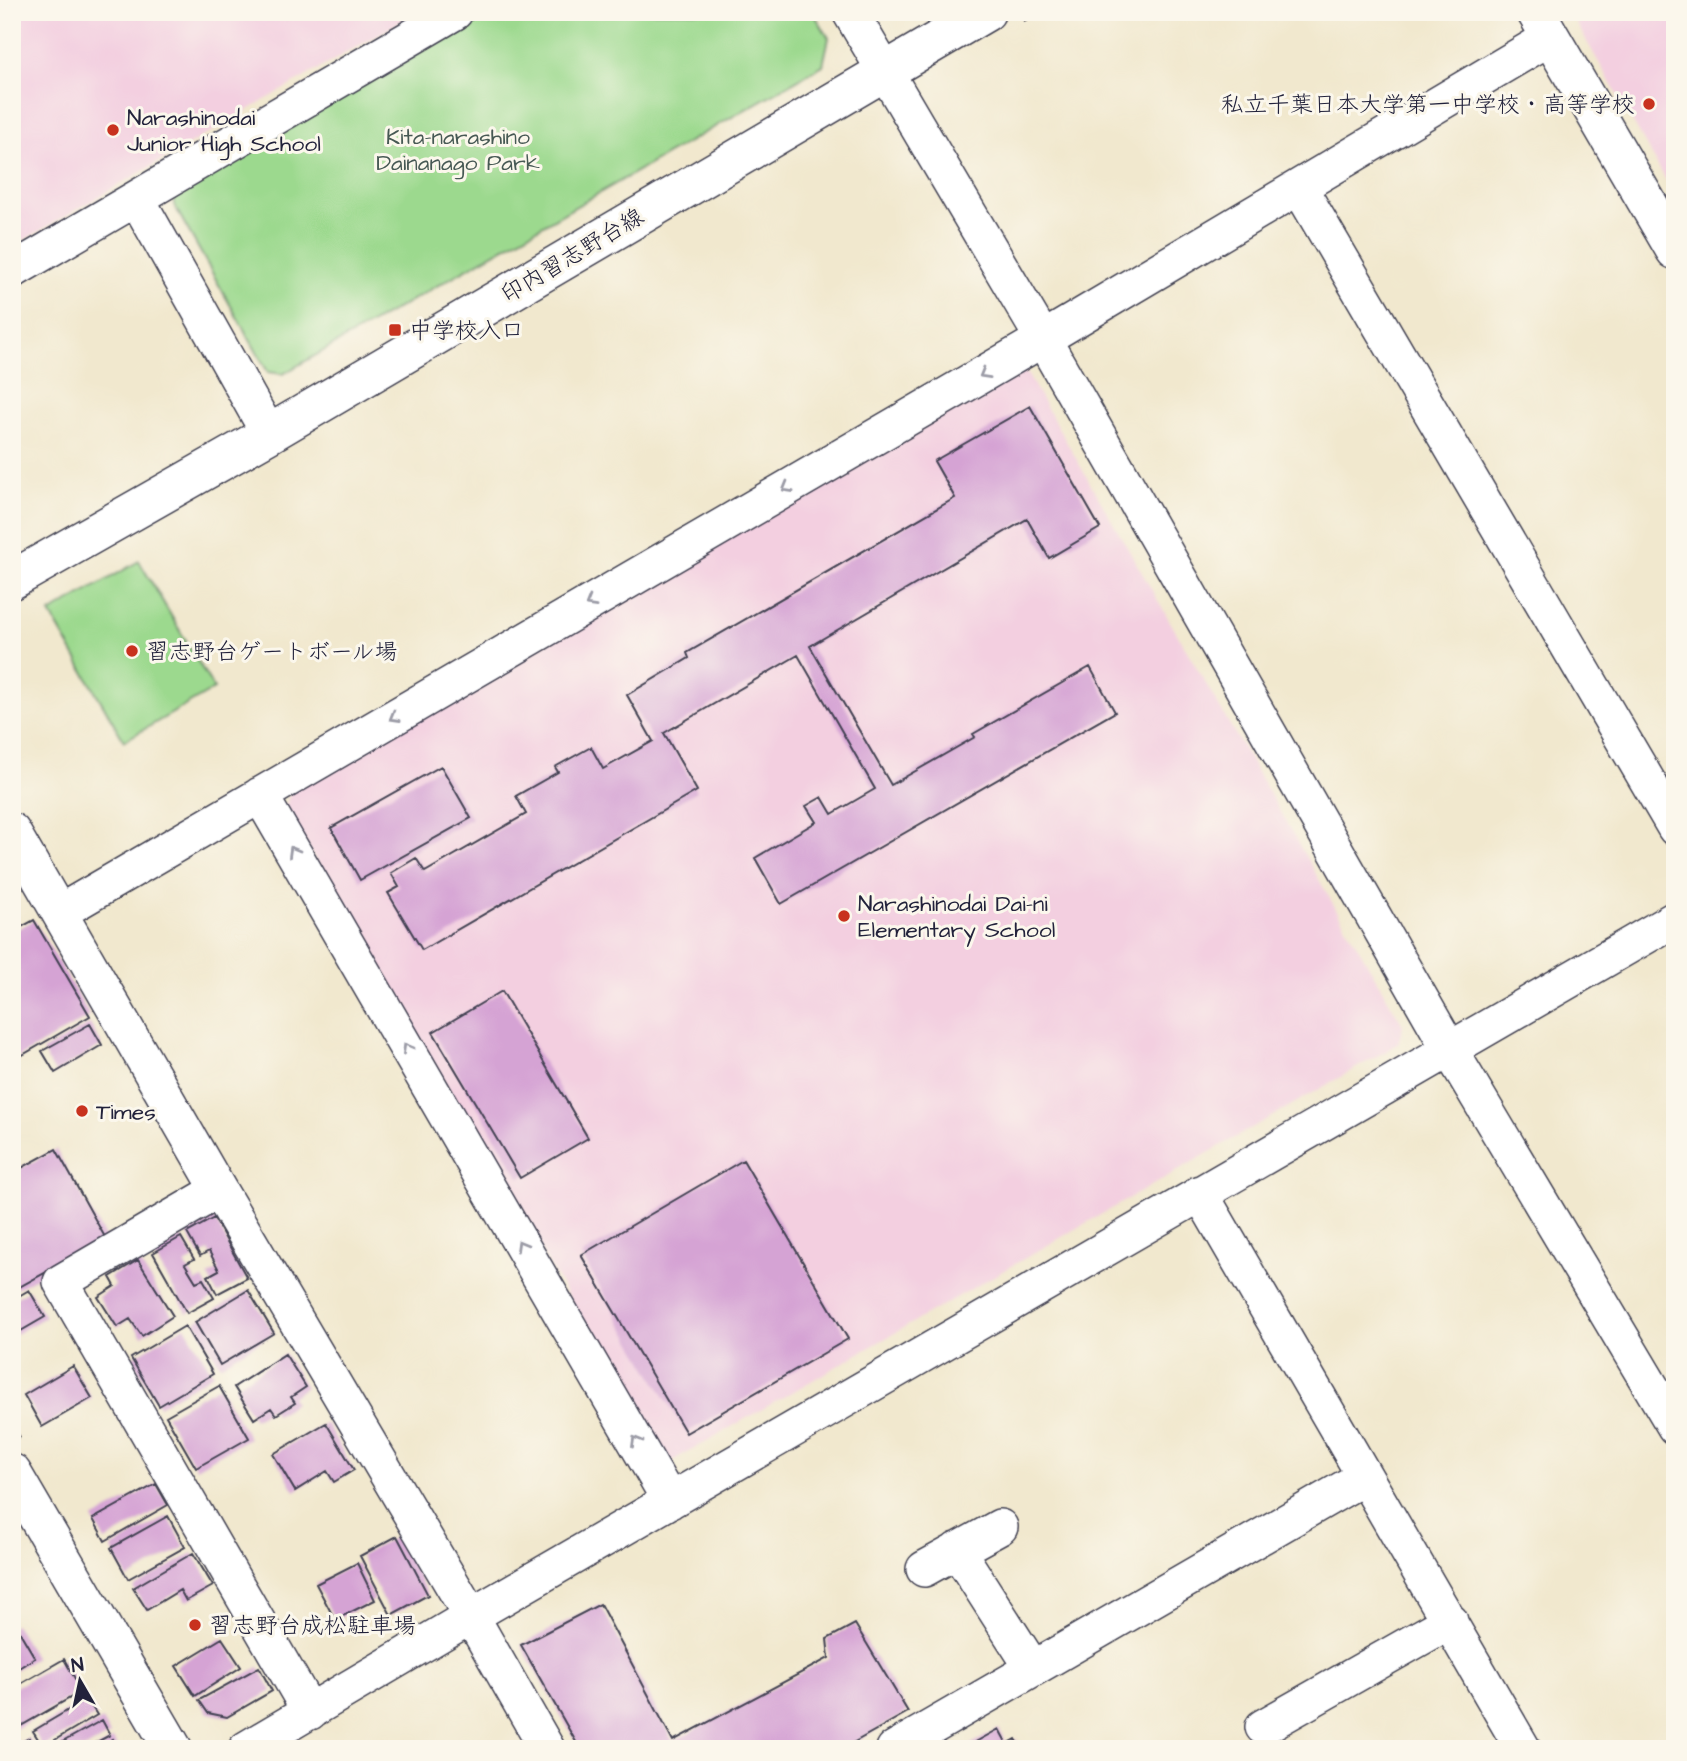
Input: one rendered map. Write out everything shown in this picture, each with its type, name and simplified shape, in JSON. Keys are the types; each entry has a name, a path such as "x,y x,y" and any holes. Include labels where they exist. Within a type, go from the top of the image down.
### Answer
{"street":[{"path":"12,271 454,12"},
{"path":"850,12 1043,339 1450,1049 1675,1427"},
{"name":"印内習志野台線","path":"12,580 269,433 986,12"},
{"path":"60,912 1299,187 1544,25 1675,250"},
{"path":"1299,187 1675,828"},
{"path":"137,199 269,433"},
{"path":"260,795 670,1500"},
{"path":"12,831 547,1749"},
{"path":"246,1749 670,1500 1675,919"},
{"path":"219,1190 61,1282 310,1712"},
{"path":"1200,1193 1450,1621 1517,1747"},
{"path":"12,1474 173,1749"},
{"path":"894,1749 1364,1477"},
{"path":"924,1569 1000,1527"},
{"path":"957,1549 1032,1667"},
{"path":"1263,1727 1450,1621"}],"shaded area":[{"name":"Narashinodai Junior High School","path":"12,12 417,12 12,247"},
{"name":"私立千葉日本大学第一中学校・高等学校","path":"1570,12 1675,12 1675,196"},
{"name":"Narashinodai Dai-ni Elementary School","path":"1022,365 1403,1025 1398,1044 665,1465 285,807 291,791"}],"green space":[{"name":"Kita-narashino Dainanago Park","path":"480,12 813,12 829,38 823,65 283,374 268,372 174,205 173,189"},
{"name":"習志野台ゲートボール場","path":"139,561 214,689 124,741 50,613"}],"building":[{"path":"1030,406 1100,528 1049,558 1027,519 810,646 891,785 1090,667 1115,712 781,904 755,858 816,822 806,806 822,797 832,814 875,789 798,655 664,733 697,791 422,950 388,893 399,887 391,873 416,858 425,872 526,814 516,796 558,772 555,767 591,747 603,769 653,741 627,695 689,658 687,653 955,498 934,461"},
{"path":"441,766 471,818 360,880 331,828"},
{"path":"34,920 90,1016 12,1061 12,932"},
{"path":"502,991 588,1138 520,1178 433,1032"},
{"path":"90,1024 102,1045 55,1073 42,1051"},
{"path":"56,1149 106,1239 12,1291 12,1173"},
{"path":"743,1160 848,1339 686,1433 581,1255"},
{"path":"214,1218 247,1278 217,1294 208,1276 219,1270 209,1251 200,1256 187,1233"},
{"path":"181,1237 194,1259 185,1264 196,1282 203,1279 214,1298 187,1313 153,1253"},
{"path":"138,1260 173,1316 142,1336 130,1319 117,1327 98,1297 115,1286 110,1277"},
{"path":"29,1290 45,1317 12,1336 12,1300"},
{"path":"248,1290 274,1333 220,1365 195,1322"},
{"path":"185,1326 213,1374 159,1406 131,1358"},
{"path":"285,1354 306,1387 291,1397 295,1403 276,1415 271,1408 254,1419 234,1387"},
{"path":"73,1366 92,1398 42,1427 24,1395"},
{"path":"219,1386 249,1438 196,1468 166,1416"},
{"path":"326,1423 354,1470 334,1482 327,1471 295,1491 273,1454"},
{"path":"156,1484 168,1505 105,1541 93,1519"},
{"path":"168,1516 185,1547 128,1579 111,1548"},
{"path":"397,1536 428,1595 391,1615 360,1556"},
{"path":"193,1553 213,1586 186,1601 180,1590 147,1610 133,1588"},
{"path":"357,1563 375,1600 335,1620 316,1584"},
{"path":"600,1604 673,1741 829,1658 827,1639 855,1624 908,1712 842,1749 580,1749 521,1645"},
{"path":"15,1624 35,1658 12,1672 12,1626"},
{"path":"222,1638 241,1667 195,1696 176,1666"},
{"path":"64,1659 82,1691 12,1731 12,1689"},
{"path":"259,1667 272,1691 227,1717 208,1713 199,1700"},
{"path":"87,1699 97,1715 43,1747 33,1731"},
{"path":"102,1720 110,1735 84,1749 62,1749 59,1744"},
{"path":"999,1729 1007,1744 1016,1739 1022,1749 963,1749"},
{"path":"29,1738 35,1749 12,1749 12,1748"},
{"path":"113,1739 118,1749 96,1749"}],"place":[{"name":"私立千葉日本大学第一中学校・高等学校","path":"1649,104"},
{"name":"Narashinodai Junior High School","path":"113,130"},
{"name":"中学校入口","path":"395,330"},
{"name":"習志野台ゲートボール場","path":"132,651"},
{"name":"Narashinodai Dai-ni Elementary School","path":"844,916"},
{"name":"Times","path":"82,1111"},
{"name":"習志野台成松駐車場","path":"195,1625"}]}
